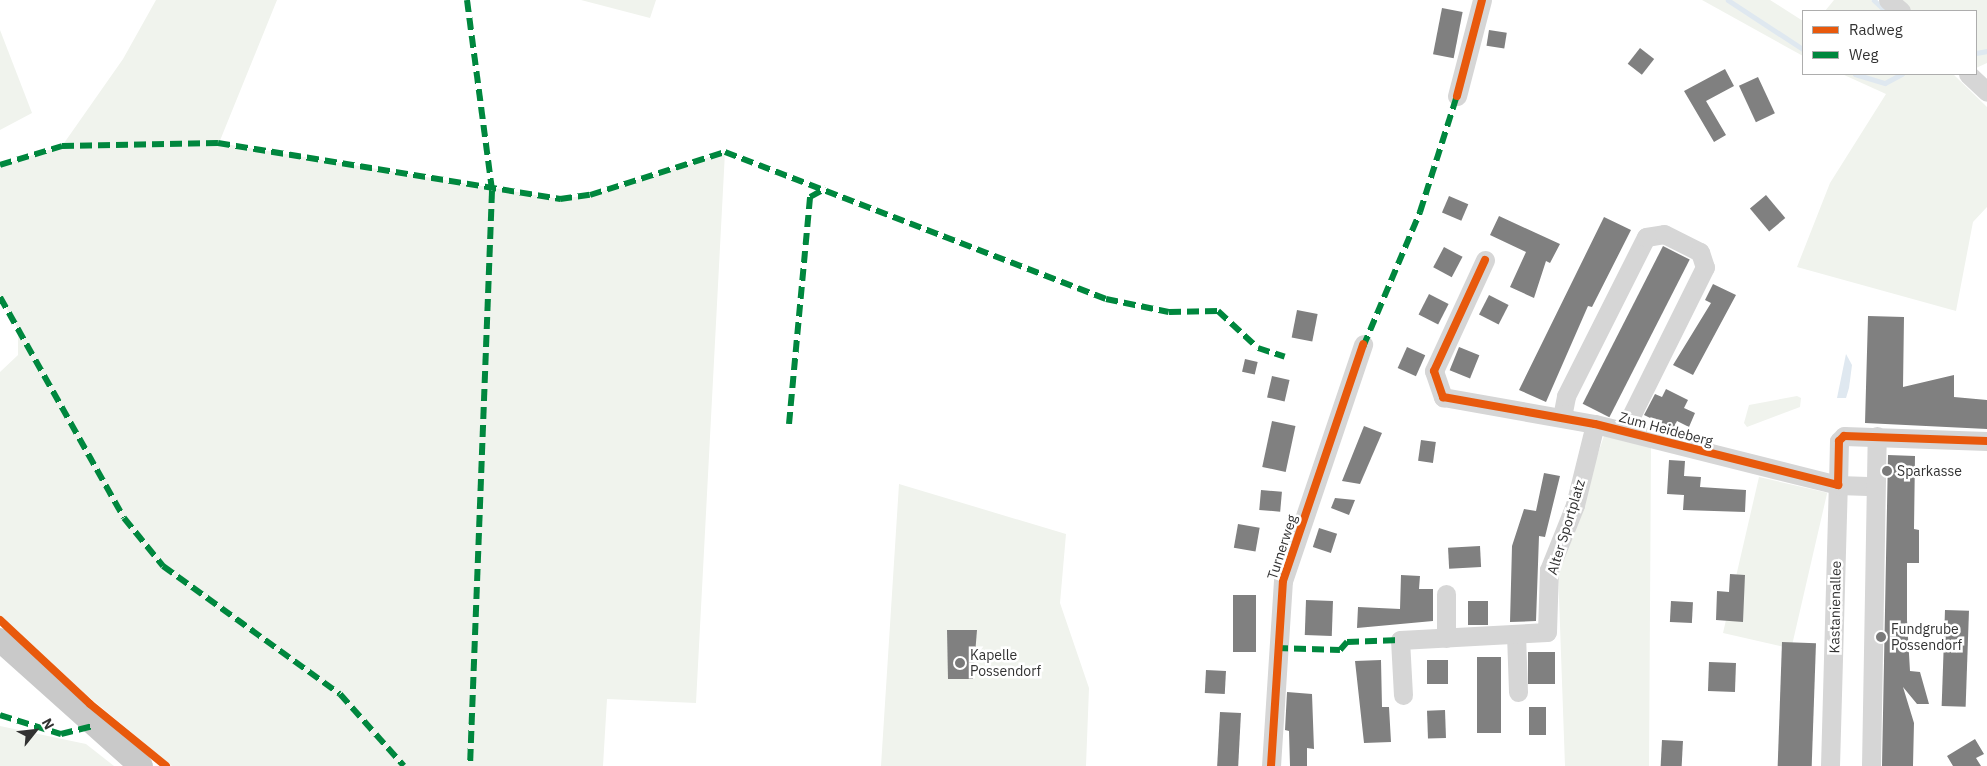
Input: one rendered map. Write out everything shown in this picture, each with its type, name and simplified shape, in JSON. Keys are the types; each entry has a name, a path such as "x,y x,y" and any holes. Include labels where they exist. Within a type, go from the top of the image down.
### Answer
{"main road":[{"path":"0,640 141,766"}],"street":[{"path":"1457,96 1482,0"},
{"path":"1888,0 1900,10"},
{"path":"1969,75 1987,92"},
{"name":"Zum Heideberg","path":"1562,417 1566,396 1646,237 1664,234 1700,252 1705,267 1624,430"},
{"name":"Zum Heideberg","path":"1485,260 1434,371 1436,384 1443,397 1562,417 1624,430 1838,485"},
{"name":"Turnerweg","path":"1271,766 1283,581 1363,344"},
{"name":"Alter Sportplatz","path":"1403,695 1400,640 1547,632 1549,570 1575,505 1595,424"},
{"path":"1875,486 1838,485 1839,441 1844,436 1987,441"},
{"path":"1871,766 1877,436"},
{"name":"Kastanienallee","path":"1830,766 1838,485"},
{"path":"1446,594 1446,638"},
{"path":"1516,634 1518,692"}],"shaded area":[{"path":"156,0 277,0 219,143 560,199 590,195 725,152 696,703 607,699 603,766 172,766 84,693 0,615 0,372 18,355 18,329 0,297 0,165 62,146 123,59"},
{"path":"581,0 656,0 650,18"},
{"path":"1702,0 1770,0 1802,20 1802,55"},
{"path":"1834,0 1871,0 1883,10 1826,10"},
{"path":"1899,0 1987,0 1987,63 1977,68 1977,10 1910,10"},
{"path":"0,30 32,113 0,130"},
{"path":"1844,75 1954,75 1987,107 1987,207 1973,222 1956,311 1797,267 1830,183 1886,94"},
{"path":"1846,354 1852,365 1849,388 1846,398 1837,398"},
{"path":"1797,396 1801,398 1800,407 1747,427 1744,423 1749,405"},
{"path":"1604,436 1651,447 1649,766 1565,766 1558,569"},
{"path":"1759,477 1827,493 1791,649 1723,633"},
{"path":"899,484 1066,534 1060,603 1089,688 1086,766 881,766"},
{"path":"0,726 86,744 114,766 0,766"}],"building":[{"path":"1442,8 1463,12 1454,58 1433,54"},
{"path":"1489,30 1507,33 1504,49 1486,46"},
{"path":"1640,48 1654,59 1642,75 1628,64"},
{"path":"1725,69 1734,86 1706,101 1726,135 1714,142 1684,91"},
{"path":"1758,77 1775,113 1756,122 1739,86"},
{"path":"1766,195 1785,218 1769,231 1750,208"},
{"path":"1449,196 1468,204 1461,221 1442,213"},
{"path":"1499,216 1560,244 1550,263 1546,261 1534,298 1510,287 1526,252 1490,235"},
{"path":"1604,217 1631,230 1592,307 1588,306 1546,402 1519,390"},
{"path":"1663,246 1690,260 1609,417 1583,404"},
{"path":"1444,247 1463,257 1452,277 1433,267"},
{"path":"1713,284 1736,295 1693,375 1673,365 1711,303 1705,300"},
{"path":"1429,294 1449,304 1438,324 1419,314"},
{"path":"1489,295 1509,305 1499,325 1479,315"},
{"path":"1297,310 1318,314 1312,341 1292,337"},
{"path":"1868,316 1904,317 1903,387 1954,375 1954,397 1987,400 1987,429 1865,423"},
{"path":"1407,347 1425,355 1416,376 1398,368"},
{"path":"1459,347 1479,355 1470,378 1450,370"},
{"path":"1245,359 1258,362 1255,375 1242,372"},
{"path":"1272,376 1290,380 1285,401 1267,397"},
{"path":"1666,389 1688,400 1684,408 1695,413 1689,427 1677,421 1673,429 1644,415 1655,394 1662,397"},
{"path":"1272,421 1295,426 1286,472 1262,467"},
{"path":"1364,426 1382,433 1360,484 1342,481"},
{"path":"1421,440 1436,442 1433,463 1418,461"},
{"path":"1888,455 1915,456 1914,529 1919,530 1919,563 1907,563 1907,620 1910,671 1920,672 1929,704 1917,704 1903,687 1914,723 1913,766 1882,766"},
{"path":"1669,460 1685,461 1684,476 1701,477 1700,487 1746,490 1745,512 1683,510 1684,495 1667,494"},
{"path":"1544,473 1560,476 1545,537 1539,536 1536,621 1510,622 1512,546 1524,509 1536,511"},
{"path":"1261,490 1282,492 1280,512 1259,510"},
{"path":"1335,498 1355,500 1349,515 1331,508"},
{"path":"1238,524 1260,528 1255,551 1234,548"},
{"path":"1319,528 1337,534 1331,553 1313,547"},
{"path":"1480,546 1481,567 1449,569 1448,548"},
{"path":"1730,574 1745,575 1743,622 1716,620 1717,591 1729,592"},
{"path":"1401,575 1420,576 1419,589 1433,589 1433,621 1357,628 1358,607 1400,609"},
{"path":"1233,595 1256,595 1256,652 1233,652"},
{"path":"1306,600 1333,601 1332,636 1305,635"},
{"path":"1468,601 1488,601 1488,625 1468,625"},
{"path":"1671,601 1693,602 1692,623 1670,622"},
{"path":"1945,610 1969,611 1966,707 1942,706"},
{"name":"Kapelle Possendorf","path":"947,630 977,630 973,679 948,679"},
{"path":"1782,642 1816,643 1812,766 1778,766"},
{"path":"1528,652 1555,652 1555,684 1528,684"},
{"path":"1477,657 1501,657 1501,733 1477,733"},
{"path":"1381,660 1382,707 1389,707 1391,742 1364,743 1355,661"},
{"path":"1427,660 1448,660 1448,684 1427,684"},
{"path":"1709,662 1736,663 1735,692 1708,691"},
{"path":"1206,670 1226,671 1225,694 1205,693"},
{"path":"1287,692 1312,694 1314,749 1307,748 1307,766 1290,766 1289,731 1285,730"},
{"path":"1529,707 1546,707 1546,735 1529,735"},
{"path":"1445,710 1446,738 1428,739 1427,711"},
{"path":"1220,712 1241,713 1238,766 1217,766"},
{"path":"1975,739 1984,754 1976,758 1981,766 1953,766 1947,756"},
{"path":"1662,740 1683,741 1682,766 1661,766"}],"waterway":[{"path":"1728,0 1802,48"},
{"path":"1874,0 1885,10"},
{"path":"1977,53 1987,51"},
{"path":"1858,75 1885,83 1900,75"}],"marked path":[{"path":"467,0 492,191 470,766"},
{"path":"1363,347 1420,212 1458,92"},
{"path":"0,165 62,146 218,143 560,199 590,195 725,152 1106,299 1169,312 1218,311 1258,348 1285,357"},
{"path":"789,424 810,197 826,188"},
{"path":"0,297 124,518 163,566 340,694 404,766"},
{"path":"1276,648 1340,650 1347,642 1400,640"},
{"path":"0,715 61,734 94,726"}],"cycle path":[{"path":"1457,96 1482,0"},
{"path":"1485,260 1434,371 1443,397 1595,424 1838,485 1839,441 1844,436 1987,441"},
{"path":"1271,766 1283,581 1363,344"},
{"path":"0,620 90,704 166,766"}],"place":[{"name":"Sparkasse","path":"1887,471"},
{"name":"Fundgrube Possendorf","path":"1881,637"},
{"name":"Kapelle Possendorf","path":"960,663"}]}
